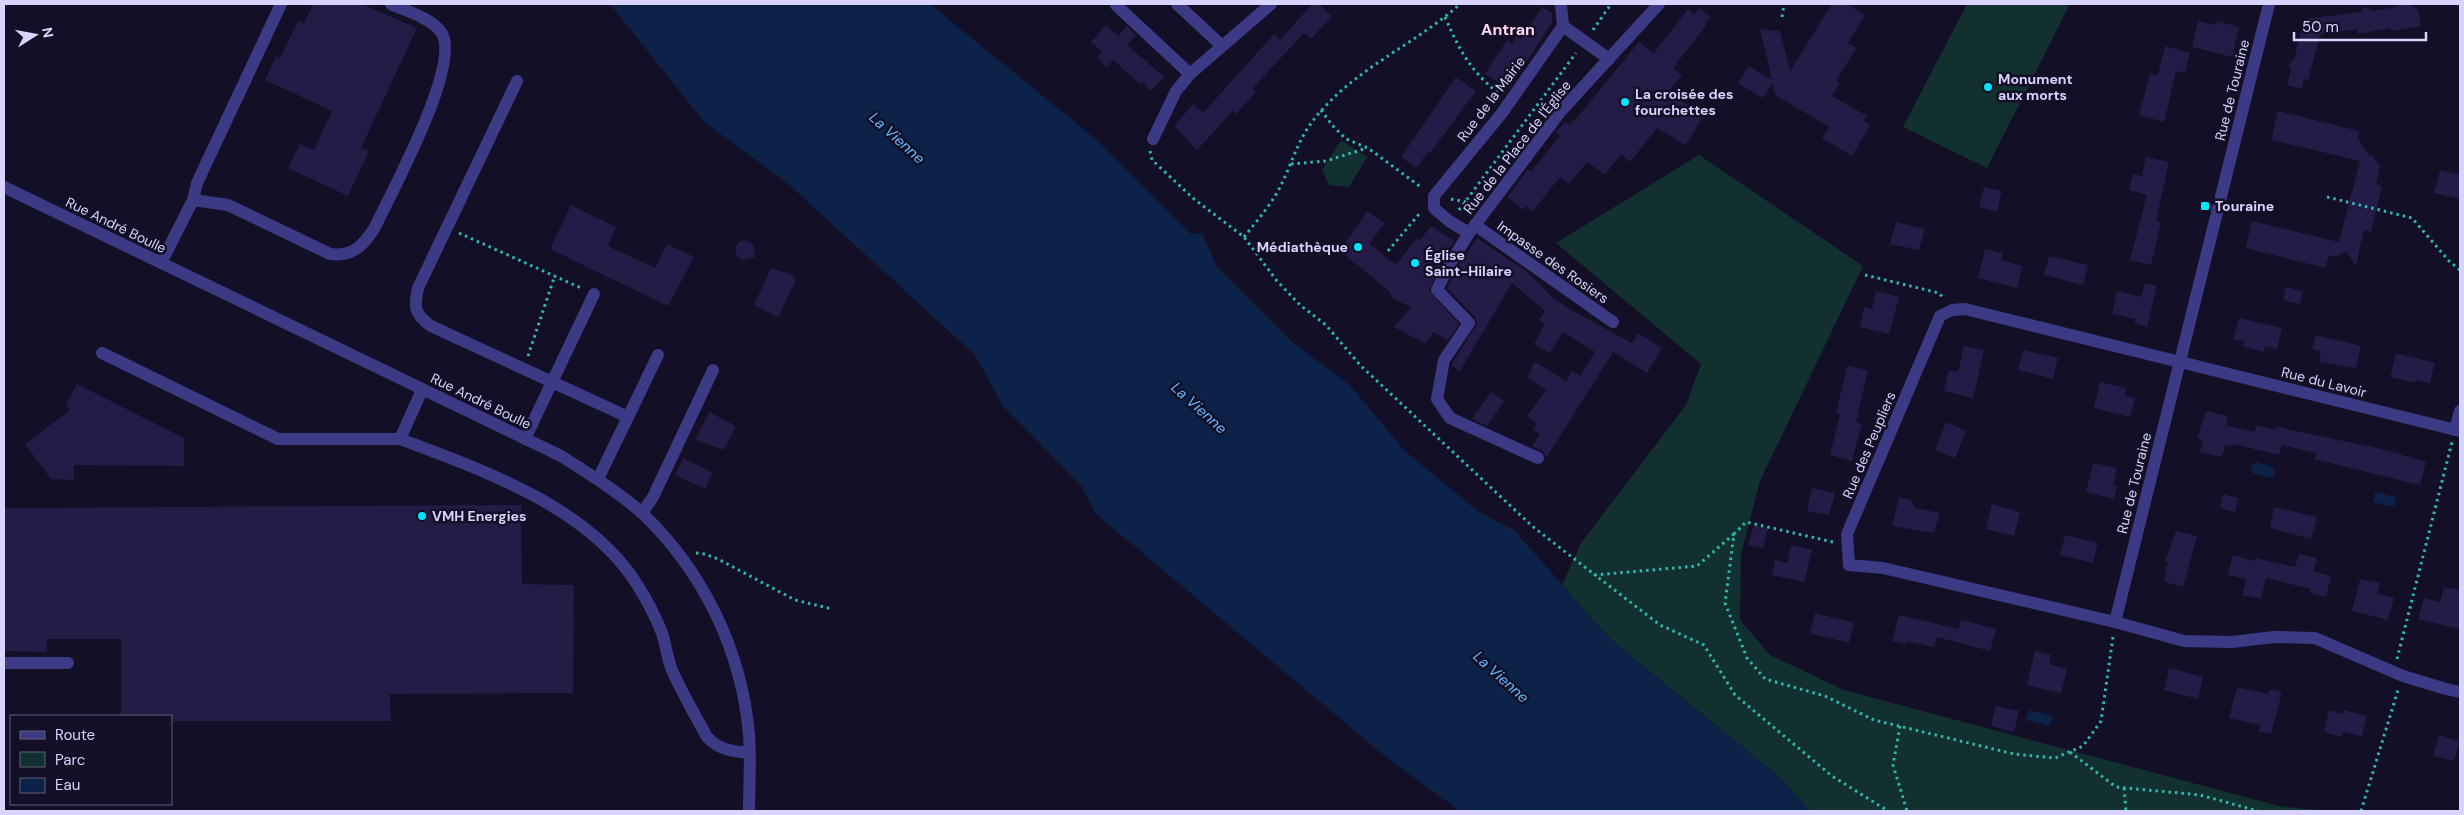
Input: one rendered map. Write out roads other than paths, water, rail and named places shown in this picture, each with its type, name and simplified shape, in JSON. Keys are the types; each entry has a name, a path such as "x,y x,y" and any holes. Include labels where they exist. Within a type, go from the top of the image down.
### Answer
{"street":[{"path":"161,263 193,200 197,183 281,4"},
{"path":"193,200 228,205 330,254 341,256 364,244 375,227 428,113 444,68 447,50 441,32 434,26 391,4"},
{"path":"1117,4 1116,6 1190,74"},
{"path":"1177,4 1221,45"},
{"path":"1153,139 1176,91 1190,74 1221,45 1271,4"},
{"path":"1561,4 1563,26 1609,59"},
{"name":"Rue de la Place de l'Église","path":"1434,202 1449,221 1472,229 1561,112 1659,4"},
{"name":"Rue de Touraine","path":"2115,622 2269,4"},
{"name":"Rue de la Mairie","path":"1434,202 1509,103 1563,26"},
{"path":"517,81 418,288 416,310 420,318 430,326 628,417"},
{"name":"Rue André Boulle","path":"4,187 561,456 598,479 642,513 681,556 714,611 730,648 742,690 749,735 749,811"},
{"path":"1472,229 1449,265 1437,290 1468,323 1444,360 1437,399 1450,418 1538,458"},
{"name":"Impasse des Rosiers","path":"1472,229 1613,322"},
{"path":"525,439 594,294"},
{"name":"Rue des Peupliers","path":"2115,622 1883,568 1850,565 1847,534 1940,316 1952,310 1965,309 2180,361"},
{"path":"102,353 278,439 400,440 466,464 529,494 580,524 613,552 638,586 662,633 675,677 708,737 713,743 727,750 749,753"},
{"path":"598,479 658,355"},
{"name":"Rue du Lavoir","path":"2180,361 2458,431"},
{"path":"642,513 653,497 713,370"},
{"path":"400,440 422,390"},
{"path":"2458,431 2460,411"},
{"path":"2115,622 2184,640 2232,642 2274,637 2315,638 2398,674 2460,692"},
{"path":"4,663 68,663"}],"water":[{"name":"La Vienne","path":"610,4 930,4 1097,140 1191,234 1202,233 1217,267 1292,342 1349,384 1405,451 1479,512 1514,530 1610,639 1778,776 1810,811 1460,811 1386,757 1096,514 1082,487 1003,406 975,355 785,181 704,122"},
{"path":"2257,462 2273,467 2275,475 2270,478 2252,473 2251,466"},
{"path":"2375,492 2396,497 2394,507 2373,502"},
{"path":"2029,710 2053,716 2050,726 2026,720"}],"place":[{"name":"Monument aux morts","path":"1988,87"},
{"name":"La croisée des fourchettes","path":"1625,102"},
{"name":"Touraine","path":"2205,206"},
{"name":"Médiathèque","path":"1358,247"},
{"name":"Église Saint-Hilaire","path":"1415,263"},
{"name":"VMH Energies","path":"422,516"}],"district":[{"name":"Antran","path":"1508,29"}]}
